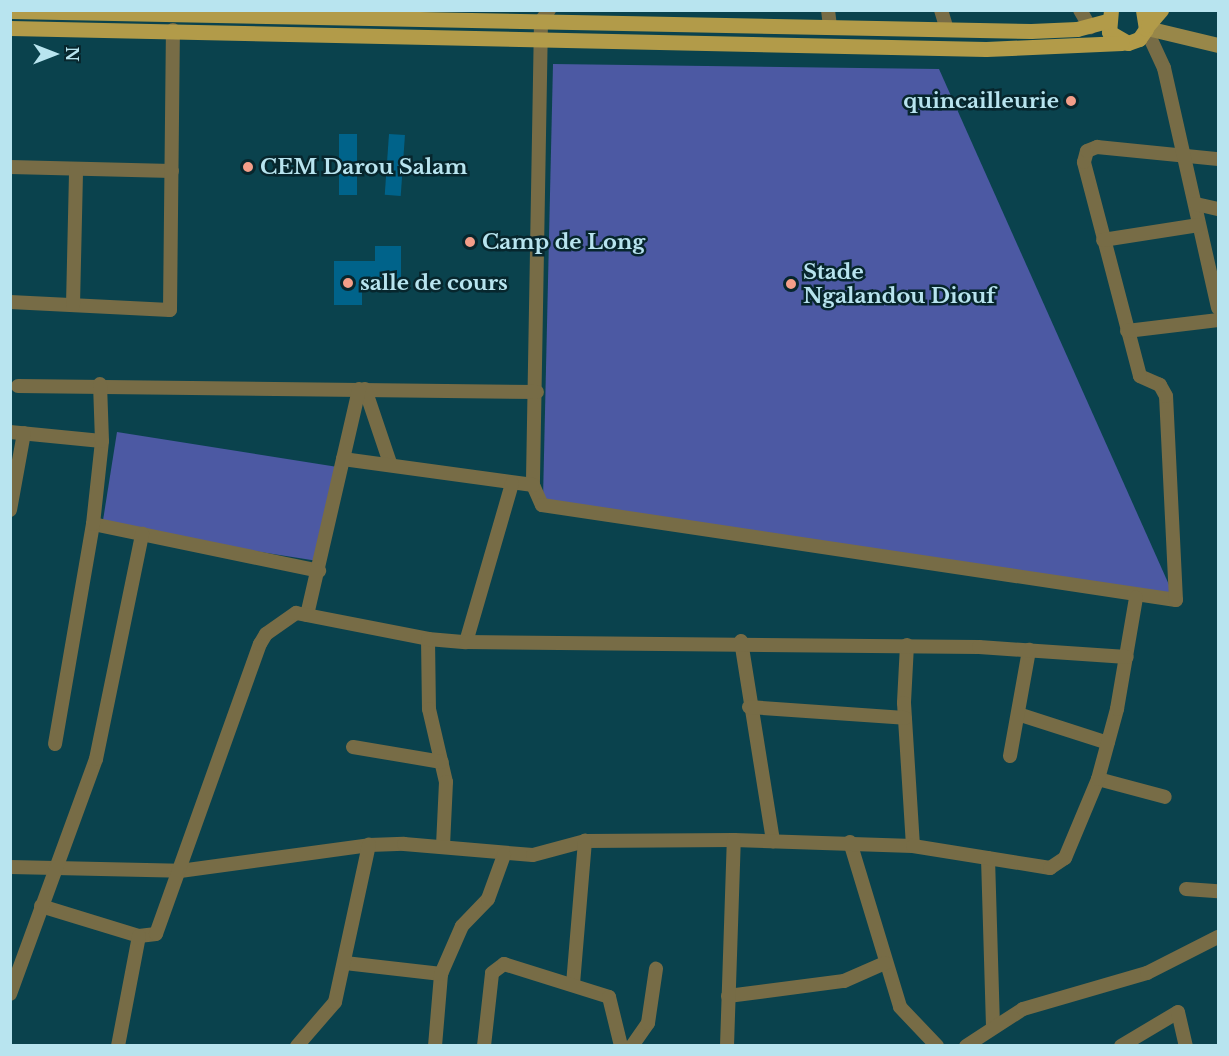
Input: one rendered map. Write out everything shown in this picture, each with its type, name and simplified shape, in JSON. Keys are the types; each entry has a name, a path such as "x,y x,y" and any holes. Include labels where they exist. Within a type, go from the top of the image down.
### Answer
{"main road":[{"path":"10,27 542,37 986,49 1128,43 1161,10"},
{"path":"10,11 545,16 947,30 1090,27 1109,16"},
{"path":"1109,16 1109,32 1128,43"}],"street":[{"path":"828,10 830,26"},
{"path":"941,10 947,30"},
{"path":"1080,10 1090,27"},
{"path":"545,16 542,37 537,392 533,485 536,500 549,507 1169,602 1179,594 1166,396 1160,385 1140,376 1084,162 1087,151 1097,147 1185,158 1218,159"},
{"path":"1146,23 1218,45"},
{"path":"1146,23 1164,68 1218,308"},
{"path":"10,302 170,310 173,30"},
{"path":"1128,43 1164,68"},
{"path":"10,167 172,171"},
{"path":"73,305 76,169"},
{"path":"1196,204 1218,209"},
{"path":"1103,240 1199,225"},
{"path":"1127,331 1218,320"},
{"path":"18,386 100,384 537,392"},
{"path":"55,744 93,524 102,441 100,384"},
{"path":"307,615 343,459 362,389"},
{"path":"362,389 390,463"},
{"path":"10,510 17,433 102,441"},
{"path":"343,459 390,463 512,484 533,485"},
{"path":"466,642 512,484"},
{"path":"93,524 318,571"},
{"path":"10,994 96,759 142,534"},
{"path":"10,867 56,871 180,871 369,845 443,846 504,855 533,855 585,841 734,840 850,842 913,846 988,858 1060,865 1098,778 1108,743 1128,657 1136,598"},
{"path":"41,906 139,936 156,934 260,644 266,634 296,612 428,639 466,642 741,641 1029,650 1128,657"},
{"path":"428,639 429,709 442,762 447,814 443,846"},
{"path":"741,641 749,707 773,840"},
{"path":"907,645 905,718 913,846"},
{"path":"1010,756 1021,715 1029,650"},
{"path":"749,707 905,718"},
{"path":"1021,715 1108,743"},
{"path":"353,747 442,762"},
{"path":"1098,778 1165,797"},
{"path":"727,1046 734,840"},
{"path":"573,984 585,841"},
{"path":"850,842 900,1007 937,1046"},
{"path":"297,1046 331,1009 345,963 369,845"},
{"path":"435,1046 441,974 462,926 488,899 504,855"},
{"path":"988,858 993,1027"},
{"path":"1186,890 1218,891"},
{"path":"118,1046 139,936"},
{"path":"966,1046 993,1027 1046,1001 1178,961 1218,938"},
{"path":"345,963 441,974"},
{"path":"728,996 844,981 885,963"},
{"path":"484,1046 492,973 497,966 573,984 614,1002 616,1035 621,1046"},
{"path":"632,1046 648,1023 656,969"},
{"path":"1121,1046 1178,1012 1186,1046"}],"shaded area":[{"name":"Stade Ngalandou Diouf","path":"553,64 939,69 1174,596 543,499"},
{"path":"117,432 339,467 324,562 102,527"}],"building":[{"path":"339,134 357,134 357,195 339,195"},
{"path":"389,134 405,135 401,196 385,195"},
{"path":"375,246 401,246 401,289 362,289 362,305 334,305 334,261 375,261"}],"place":[{"name":"quincailleurie","path":"1071,101"},
{"name":"CEM Darou Salam","path":"248,167"},
{"name":"Camp de Long","path":"470,242"},
{"name":"salle de cours","path":"348,283"},
{"name":"Stade Ngalandou Diouf","path":"791,284"}]}
